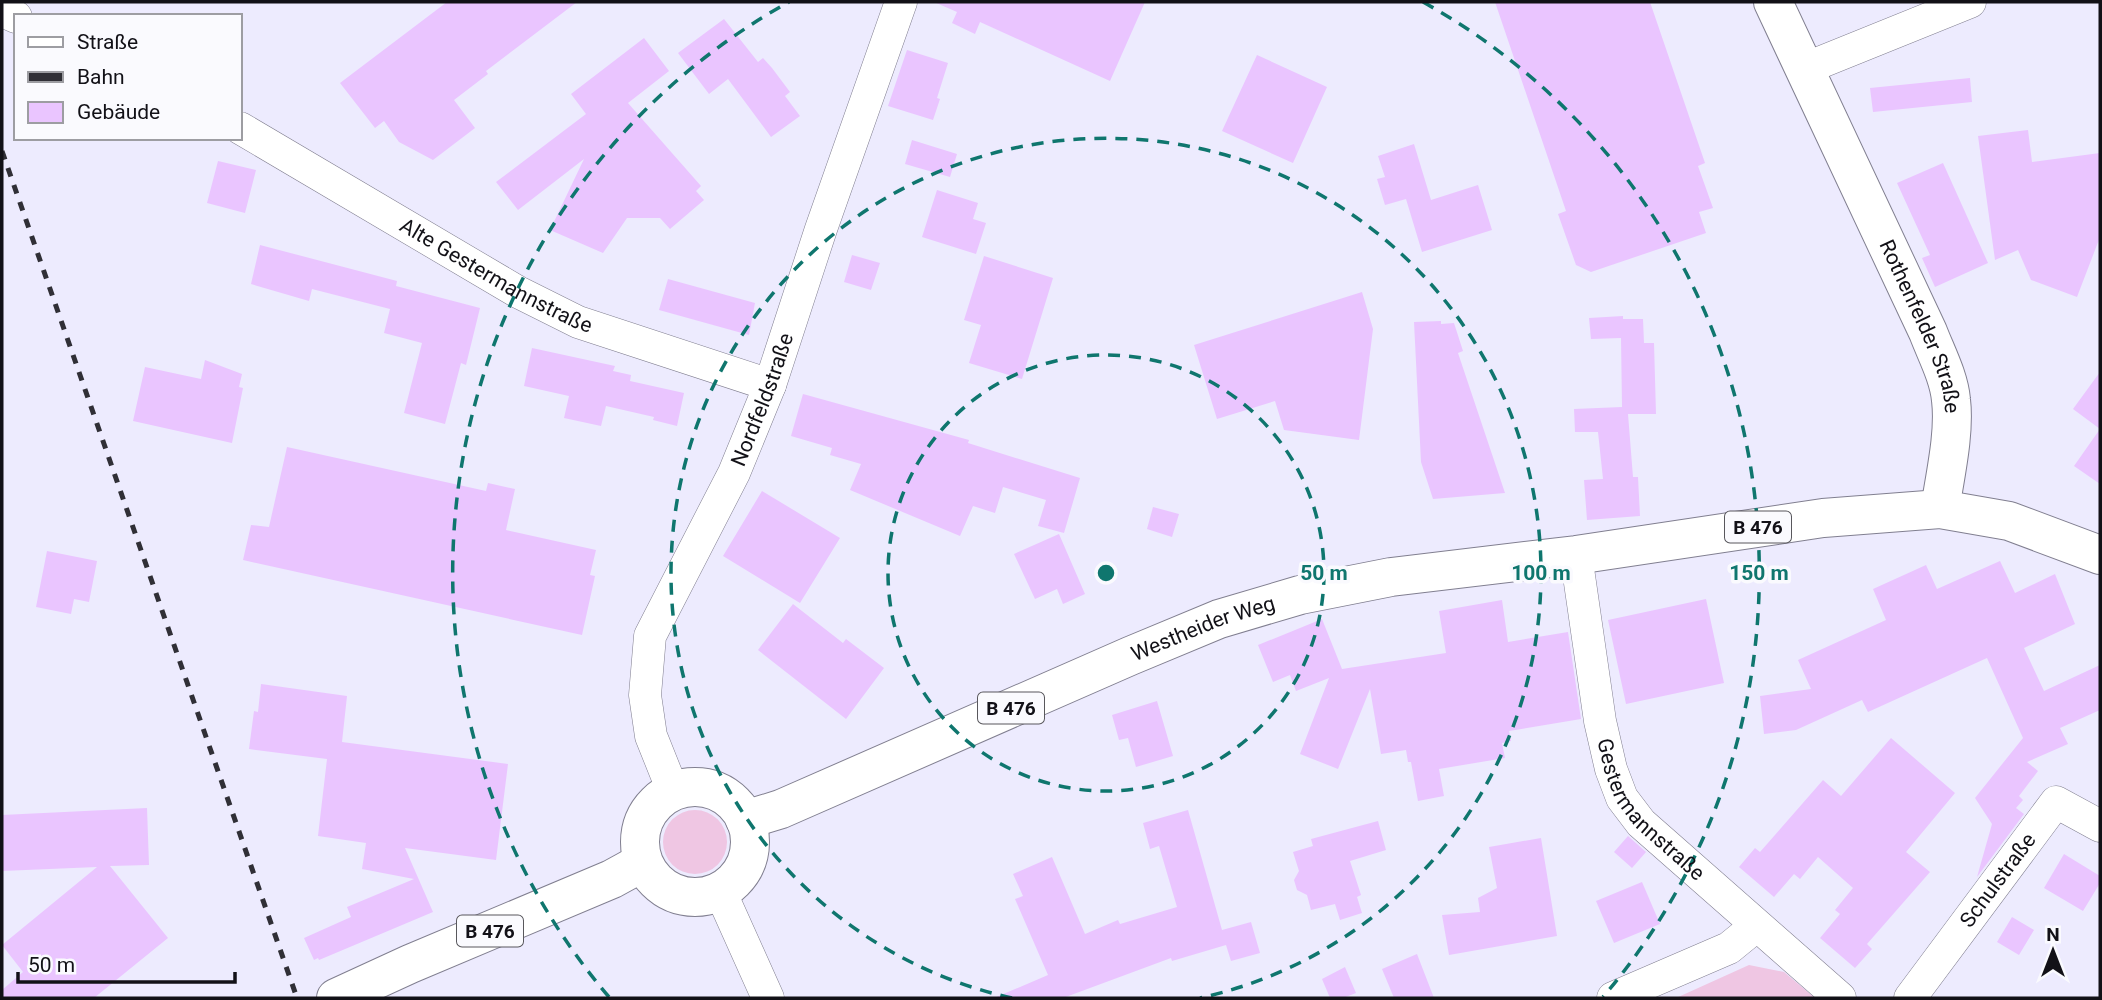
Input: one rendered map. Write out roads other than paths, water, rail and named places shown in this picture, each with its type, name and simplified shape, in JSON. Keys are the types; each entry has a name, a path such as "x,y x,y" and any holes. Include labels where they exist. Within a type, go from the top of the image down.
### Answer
{"main road":[{"name":"Rothenfelder Straße","path":"1773,2 1928,332 1944,376 1951,398 1951,425 1940,509"},
{"name":"Westheider Weg","path":"745,820 781,809 1219,619 1300,595 1391,577 1576,555 1823,518 1940,509"},
{"name":"B 476","path":"1940,509 2009,521 2100,555"},
{"path":"687,788 715,791 738,808 745,820 749,852 743,868 733,881 720,891 702,897 684,896 667,890 653,878 643,862 641,829 648,813 659,800 673,791 687,788"},
{"name":"B 476","path":"336,998 611,879 643,862"}],"street":[{"name":"Nordfeldstraße","path":"673,791 651,736 645,695 650,636 734,473 770,385 821,229 901,2"},
{"path":"1804,69 1970,2"},
{"name":"Alte Gestermannstraße","path":"242,129 518,292 578,322 770,385"},
{"name":"Gestermannstraße","path":"1576,555 1600,721 1611,769 1622,798 1641,823 1840,998"},
{"name":"Schulstraße","path":"1910,998 2056,802 2100,826"},
{"path":"720,891 768,998"},
{"path":"1613,998 1730,948 1756,926"}],"railway":[{"path":"2,151 297,998"}]}
